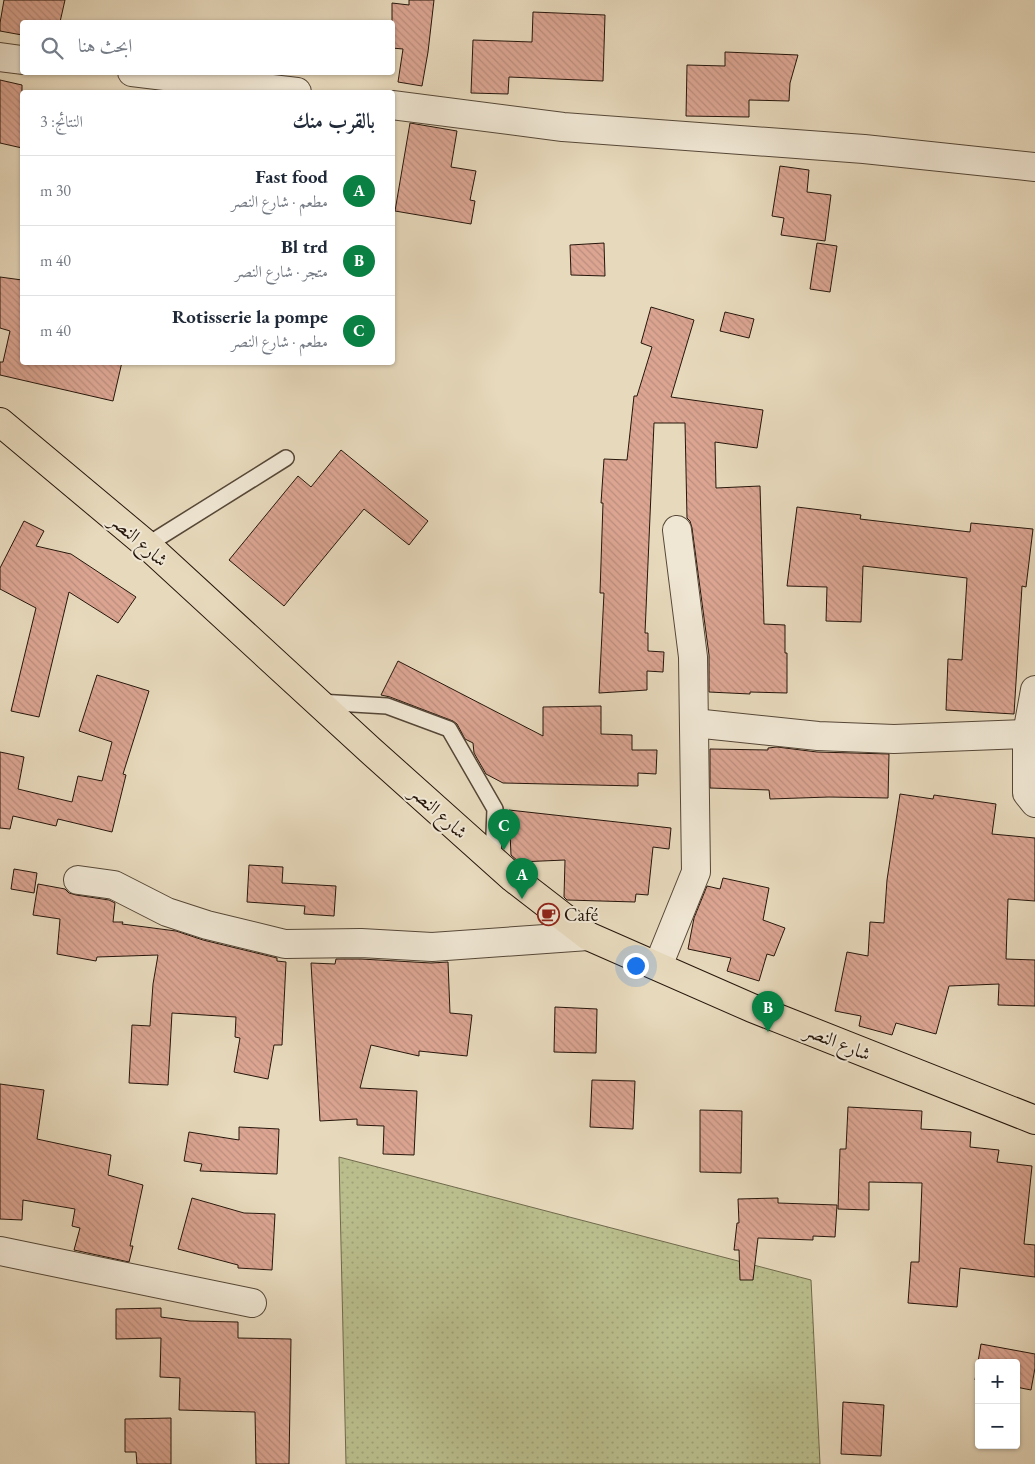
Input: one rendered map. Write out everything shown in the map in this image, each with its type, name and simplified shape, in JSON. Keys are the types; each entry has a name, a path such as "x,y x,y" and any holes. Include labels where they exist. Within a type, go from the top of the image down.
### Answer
{"main road":[{"name":"شارع النصر","path":"0,422 147,545 317,702 513,878 588,936 752,1008 1035,1120"}],"street":[{"path":"0,57 20,60"},
{"path":"157,75 280,90"},
{"path":"395,105 563,127 864,150 1035,167"},
{"path":"658,966 696,872 693,657 677,530"},
{"path":"1035,690 1028,734 1027,793 1035,803"},
{"path":"694,723 818,736 894,739 1028,734"},
{"path":"78,880 114,885 167,912 207,925 285,944 361,943 432,947 588,936"},
{"path":"0,1252 252,1303"}],"lane":[{"path":"147,545 286,458"},
{"path":"317,702 387,706 449,729 495,810 493,859"}],"green space":[{"path":"339,1157 811,1280 820,1464 346,1464"}],"building":[{"path":"4,0 65,0 60,20 20,20 20,35 0,31"},
{"path":"409,0 434,0 422,86 398,82 403,49 395,48 395,20 392,20 392,3 409,5"},
{"path":"533,12 605,15 603,81 509,77 508,94 471,93 473,40 532,42"},
{"path":"725,52 798,55 790,83 789,101 749,100 749,117 686,116 687,65 725,66"},
{"path":"0,80 22,85 22,90 20,90 20,148 0,143"},
{"path":"410,123 457,131 451,167 476,171 470,200 475,201 471,224 395,211"},
{"path":"780,166 809,170 807,192 831,195 825,241 781,235 784,218 772,216"},
{"path":"604,243 605,276 571,275 570,245"},
{"path":"817,243 837,246 830,292 810,289"},
{"path":"0,277 20,280 20,365 121,365 113,401 0,375 0,362 3,362 10,331 0,328"},
{"path":"651,307 694,320 671,397 763,410 757,448 715,442 716,488 760,486 764,624 785,625 787,693 709,692 709,655 692,528 687,518 685,423 654,423 645,633 648,633 648,651 664,652 663,672 647,671 647,690 599,693 604,593 600,593 603,503 601,503 604,459 627,460 634,396 637,396 652,347 641,343"},
{"path":"725,312 754,319 749,338 720,331"},
{"path":"341,450 428,521 409,545 364,509 284,606 229,560 298,476 311,487"},
{"path":"797,507 861,515 860,519 970,532 971,523 1033,529 1026,587 1022,586 1014,714 946,710 948,659 962,660 967,578 863,566 861,622 826,621 827,587 787,586"},
{"path":"24,521 44,531 36,546 71,554 136,597 118,623 69,592 39,717 11,711 36,608 0,589 0,568"},
{"path":"398,661 543,736 543,707 601,706 601,734 632,735 632,750 657,750 656,774 638,773 638,786 503,783 486,774 474,753 473,743 465,739 457,724 453,721 381,695"},
{"path":"97,675 149,691 123,774 126,775 112,832 58,819 56,826 13,816 10,829 0,828 0,752 24,757 18,789 72,802 78,776 102,781 112,742 79,731"},
{"path":"777,747 817,752 889,754 888,798 770,799 769,790 710,788 710,749 768,750 768,748"},
{"path":"900,794 933,799 934,795 996,804 992,834 1035,838 1035,901 1008,899 1006,959 1035,960 1035,1006 998,1005 999,984 949,986 936,1034 896,1023 892,1035 859,1026 861,1016 835,1011 847,952 868,956 870,922 884,923 887,880"},
{"path":"509,810 671,828 669,849 653,847 648,895 636,894 635,902 567,900 564,897 565,860 519,862 511,855"},
{"path":"249,865 283,867 282,883 336,886 334,916 304,914 305,906 247,902"},
{"path":"14,869 37,873 34,893 11,889"},
{"path":"723,878 769,888 763,920 785,928 774,956 767,954 759,981 727,971 731,958 688,949 694,918 707,886 720,889"},
{"path":"38,884 65,889 69,893 76,895 109,900 115,903 113,922 176,931 286,962 282,1045 274,1045 268,1079 234,1072 240,1038 235,1037 236,1017 172,1013 168,1085 129,1083 132,1025 150,1026 153,984 158,955 97,957 96,961 57,954 60,919 33,915"},
{"path":"336,959 448,962 450,1013 472,1015 467,1056 419,1051 419,1056 371,1045 360,1088 417,1091 414,1155 383,1154 384,1126 357,1125 357,1119 320,1121 311,963 335,964"},
{"path":"555,1007 597,1009 596,1053 554,1052"},
{"path":"592,1080 635,1081 633,1129 590,1127"},
{"path":"0,1084 44,1090 37,1139 111,1155 108,1175 143,1185 130,1246 133,1246 129,1262 74,1250 80,1228 72,1226 75,1209 23,1200 22,1220 0,1219"},
{"path":"848,1107 922,1111 921,1129 971,1132 970,1147 999,1150 997,1162 1032,1166 1024,1244 1035,1245 1035,1277 960,1268 957,1307 908,1303 911,1262 919,1262 922,1183 869,1182 869,1210 838,1209 840,1149 846,1149"},
{"path":"700,1110 742,1111 741,1173 700,1172"},
{"path":"239,1127 279,1129 277,1174 200,1171 202,1164 184,1161 189,1132 239,1140"},
{"path":"192,1198 244,1213 275,1214 272,1270 238,1268 238,1265 178,1249"},
{"path":"778,1198 778,1203 837,1205 835,1237 813,1236 813,1240 758,1238 753,1280 740,1280 739,1250 734,1250 737,1223 739,1223 738,1199"},
{"path":"161,1308 161,1317 190,1321 238,1322 238,1338 291,1339 289,1464 256,1464 255,1412 179,1410 180,1378 160,1377 161,1338 116,1339 116,1309"},
{"path":"981,1344 1035,1354 1035,1368 1031,1390 1020,1388 1020,1359 978,1359"},
{"path":"843,1402 884,1405 881,1456 841,1454"},
{"path":"171,1418 171,1464 137,1464 136,1452 125,1452 125,1419"}],"place":[{"name":"Rotisserie la pompe","path":"504,850"},
{"name":"Fast food","path":"522,899"},
{"name":"Café","path":"548,914"},
{"name":"Bl trd","path":"768,1032"}]}
